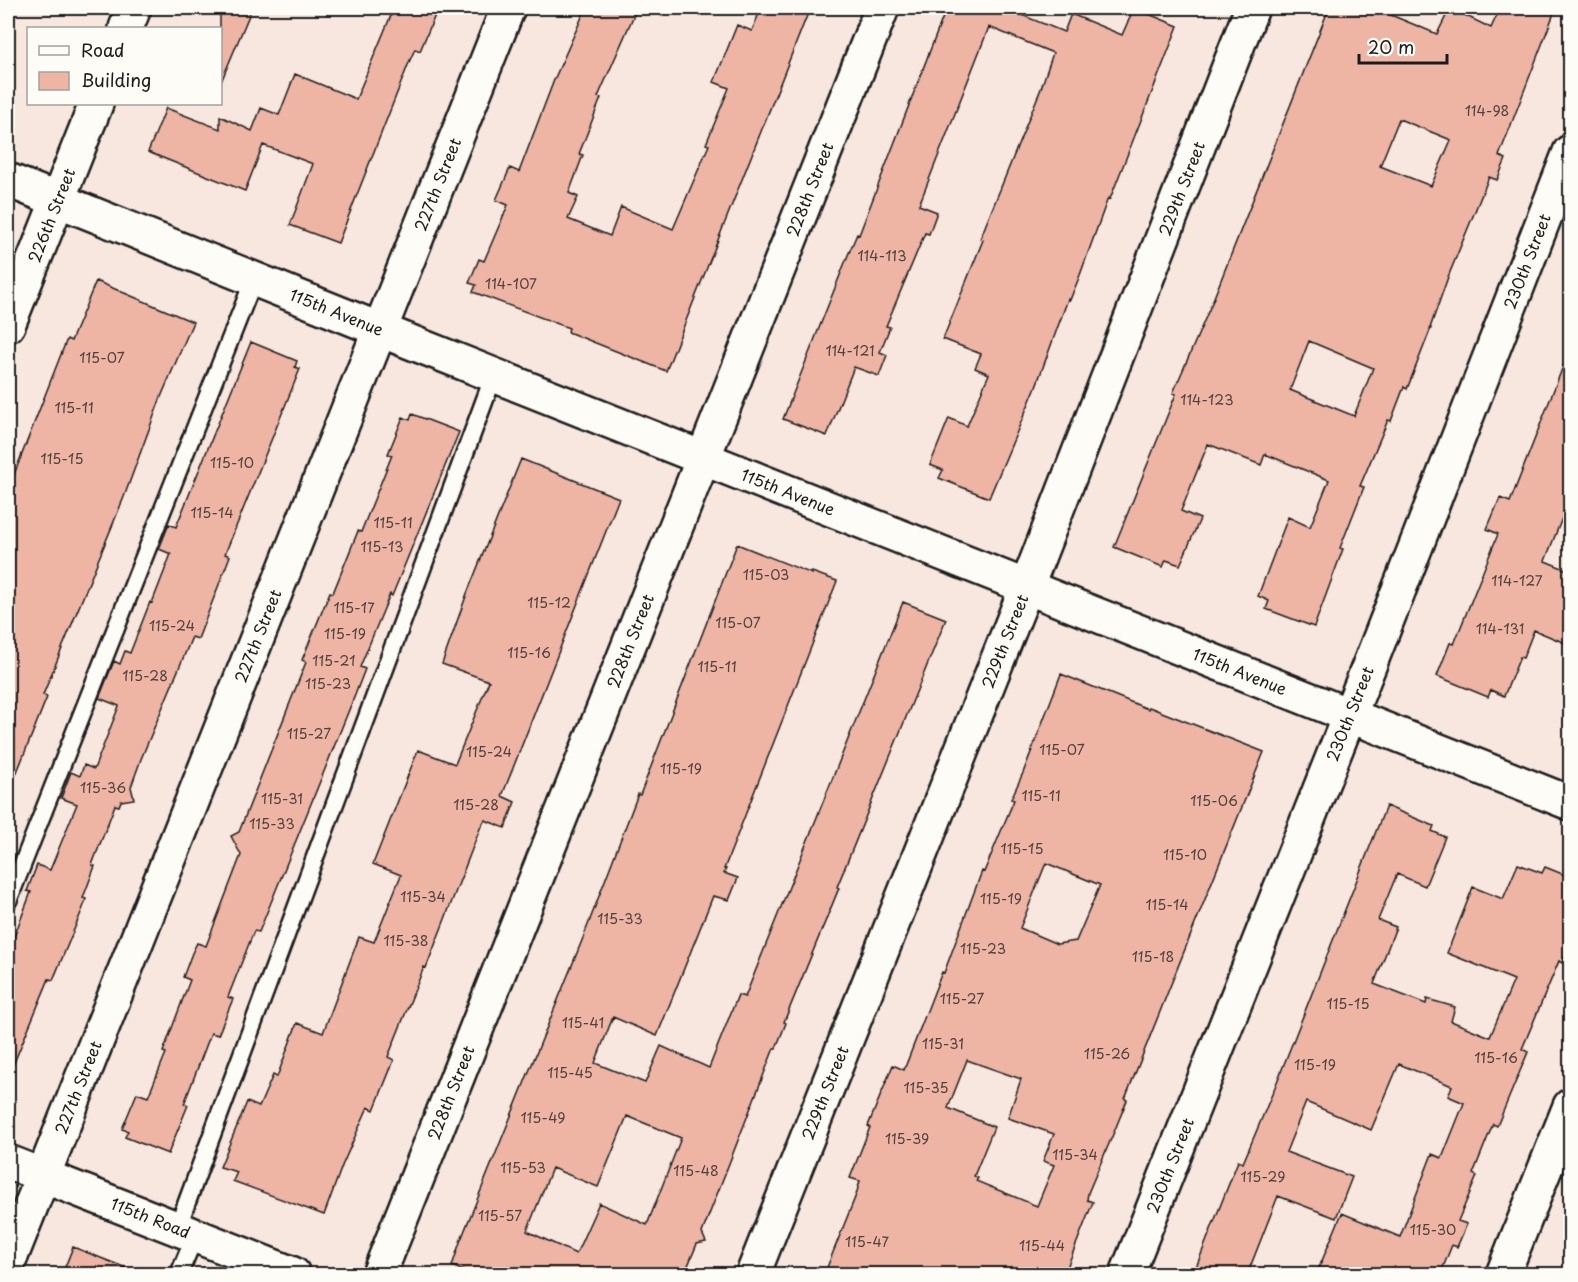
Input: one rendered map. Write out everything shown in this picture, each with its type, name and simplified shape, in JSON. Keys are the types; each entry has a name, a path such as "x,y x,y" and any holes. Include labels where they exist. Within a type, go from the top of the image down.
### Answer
{"street":[{"path":"126,27 134,8"},
{"name":"227th Street","path":"8,1264 508,8"},
{"name":"228th Street","path":"379,1275 882,8"},
{"name":"229th Street","path":"753,1275 1027,586 1252,8"},
{"name":"226th Street","path":"8,325 96,105"},
{"name":"230th Street","path":"1127,1275 1570,152"},
{"name":"115th Avenue","path":"8,180 1570,803"},
{"path":"1503,1275 1570,1106"},
{"name":"115th Road","path":"8,1162 293,1275"}],"lane":[{"path":"8,901 254,279"},
{"path":"179,1275 186,1233 495,375"}],"building":[{"path":"220,8 252,8 222,80 222,27 220,27"},
{"path":"394,8 438,8 420,51 415,49 410,60 338,243 290,225 313,164 263,145 245,191 148,152 166,108 220,129 220,116 252,131 261,108 279,115 295,74 356,99"},
{"path":"586,8 637,8 598,97 601,98 579,154 583,155 569,193 578,197 568,219 610,236 621,207 673,229 709,145 706,144 729,88 714,82 737,25 752,31 761,8 810,8 666,371 568,332 569,328 473,292 476,285 469,283 479,259 484,261 508,205 496,200 510,168 519,172 554,80"},
{"path":"944,8 1004,8 1064,32 1071,14 1122,35 1134,8 1178,26 1110,199 1108,198 1070,300 1068,299 1035,389 989,498 939,478 943,470 930,465 949,418 967,426 989,374 975,368 981,354 943,339 1053,53 989,27 919,205 937,212 929,234 925,233 886,326 890,327 880,352 887,355 879,376 854,367 827,436 783,419 848,255 857,234 859,235 946,9"},
{"path":"1329,8 1388,8 1386,13 1437,34 1450,8 1491,28 1500,8 1556,8 1499,156 1506,159 1497,180 1489,177 1448,277 1407,389 1404,387 1391,421 1388,420 1360,486 1364,487 1340,548 1343,549 1314,627 1266,609 1269,601 1258,596 1288,517 1310,527 1329,480 1265,454 1261,465 1208,444 1181,511 1200,519 1180,565 1166,560 1163,567 1114,547 1176,394 1173,393 1211,305","holes":["1399,119 1451,140 1431,186 1380,166","1309,341 1373,368 1354,416 1290,390"]},
{"path":"96,281 193,322 43,695 47,697 8,792 8,490 67,339 71,341"},
{"path":"251,342 297,361 295,367 300,369 225,554 230,556 198,639 192,637 141,759 131,787 134,799 121,801 119,806 115,805 92,865 95,866 83,898 86,899 83,908 53,980 49,979 8,1077 8,953 31,892 27,891 37,865 50,870 77,804 61,798 71,772 80,776 84,765 94,769 119,706 99,698 114,661 120,664 125,651 130,653 150,602 152,603 171,554 159,549 169,524 176,527"},
{"path":"1569,351 1570,498 1545,561 1570,571 1570,645 1534,630 1504,696 1491,690 1488,697 1437,676 1450,643 1454,644 1498,534 1487,529 1500,498 1510,502"},
{"path":"412,414 459,432 392,596 390,594 360,667 365,669 259,932 254,931 228,997 233,999 218,1035 211,1033 184,1104 188,1105 168,1154 125,1137 128,1131 122,1129 137,1093 148,1097 166,1053 163,1052 190,980 183,977 192,953 197,943 206,946 241,855 231,836 239,832 306,662 302,660 358,531 361,532 392,455 388,454 403,417 410,420"},
{"path":"521,459 619,498 502,796 515,802 505,828 485,820 481,826 426,968 424,967 388,1057 394,1060 374,1110 368,1107 342,1166 324,1215 233,1181 237,1172 220,1167 247,1102 259,1107 273,1075 277,1077 297,1023 323,1033 359,937 374,942 401,875 373,864 418,750 455,764 489,681 442,664 466,596"},
{"path":"737,544 812,574 812,572 837,581 724,869 726,869 724,873 738,878 729,900 713,896 657,1036 613,1017 595,1063 645,1083 661,1046 709,1068 738,995 745,997 903,602 946,619 837,887 839,888 707,1220 702,1233 706,1242 697,1244 684,1275 473,1275 452,1266 460,1242 583,938 638,794 640,795","holes":["627,1116 681,1138 647,1225 599,1203 576,1254 527,1231 552,1168 598,1187"]},
{"path":"1061,674 1264,752 1088,1193 1087,1200 1093,1202 1064,1275 824,1275 856,1195 860,1181 850,1178 870,1127 868,1126 893,1065 904,1070","holes":["1046,863 1100,885 1076,941 1057,944 1020,928","967,1060 1021,1079 1008,1118 1054,1134 1043,1161 1054,1165 1037,1206 976,1181 978,1178 974,1176 994,1127 948,1108"]},
{"path":"1386,806 1434,826 1432,831 1445,837 1425,886 1397,874 1378,920 1396,927 1374,984 1426,1004 1427,999 1455,1007 1451,1021 1490,1037 1514,980 1447,953 1473,887 1503,899 1518,864 1542,873 1545,867 1570,877 1570,942 1562,963 1559,961 1522,1049 1528,1052 1518,1076 1497,1126 1493,1124 1473,1174 1477,1176 1458,1221 1467,1224 1457,1247 1452,1245 1440,1275 1316,1275 1342,1213 1400,1237 1432,1154 1442,1158 1464,1103 1448,1096 1452,1086 1399,1064 1371,1130 1306,1102 1286,1152 1352,1177 1336,1218 1278,1196 1247,1275 1193,1275 1238,1161 1243,1163 1275,1087"},
{"path":"73,1247 139,1273 139,1275 65,1275 68,1269 65,1267"}]}
